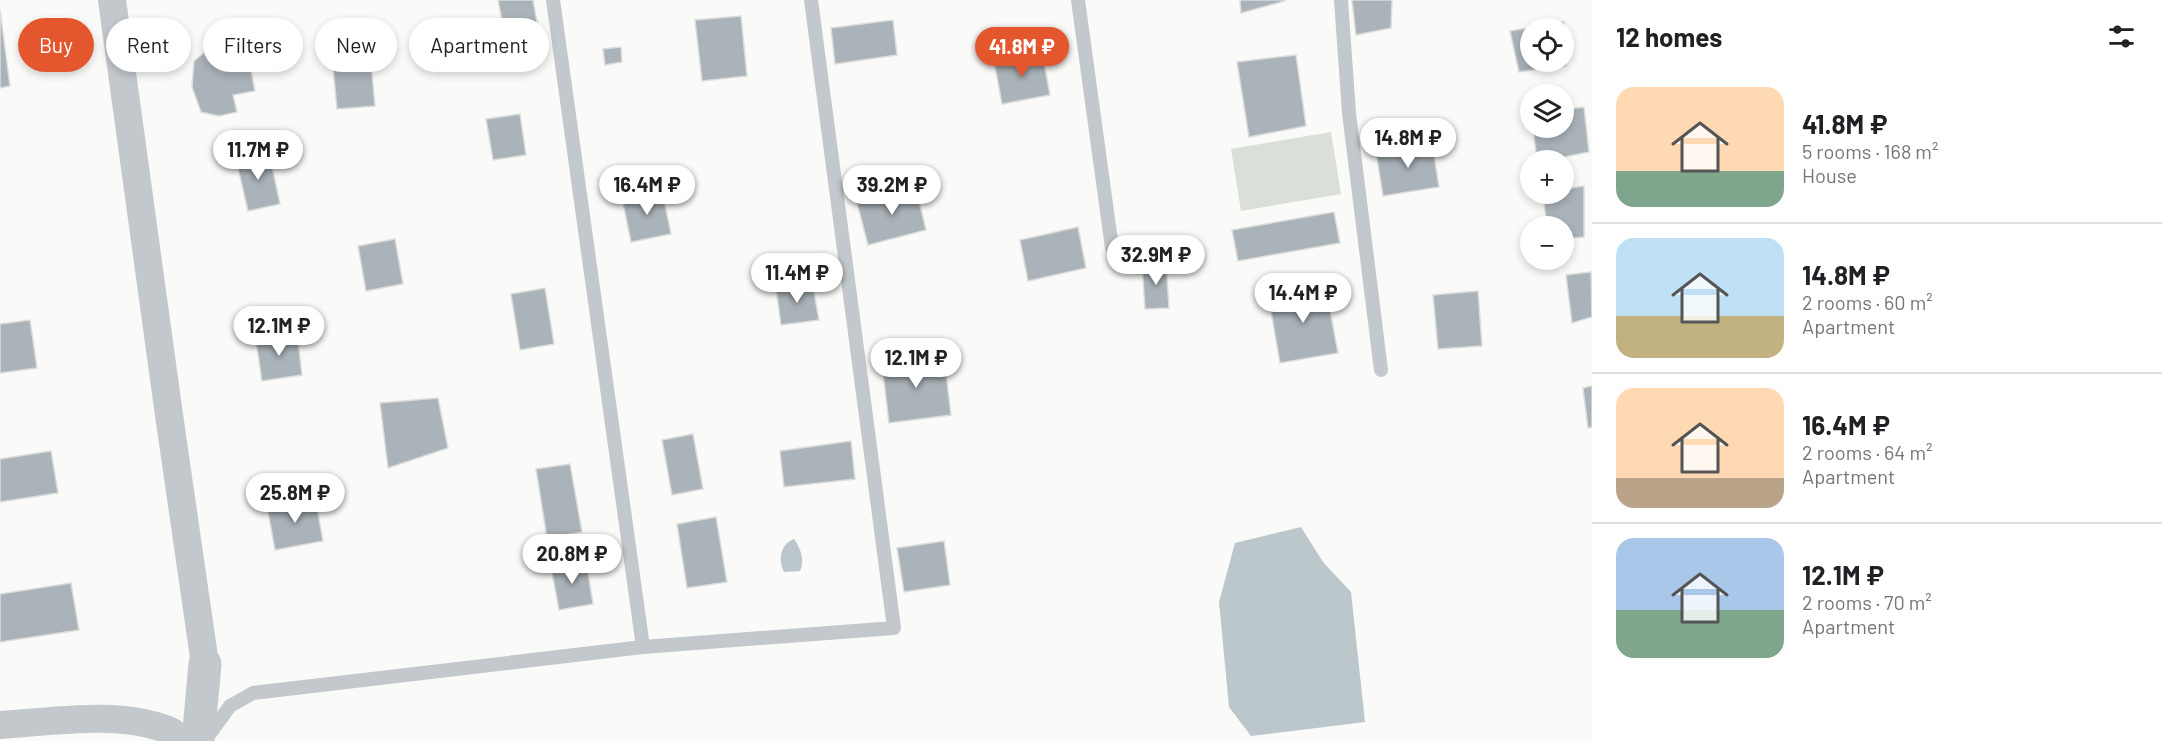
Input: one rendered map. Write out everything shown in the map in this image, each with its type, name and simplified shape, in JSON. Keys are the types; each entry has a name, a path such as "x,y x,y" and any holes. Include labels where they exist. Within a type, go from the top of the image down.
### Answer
{"street":[{"path":"112,0 168,415 205,664 198,741"},
{"path":"0,725 94,719 138,722 170,730 183,741"}],"lane":[{"path":"553,0 643,647"},
{"path":"205,741 230,706 253,693 643,647 894,628 812,0"},
{"path":"1078,0 1112,248"},
{"path":"1341,0 1349,113 1381,370"}],"shaded area":[{"path":"1331,132 1341,194 1241,211 1231,149"},
{"path":"1301,527 1323,562 1351,592 1365,722 1251,736 1229,707 1219,602 1235,543"},
{"path":"794,539 802,555 800,571 784,572 781,562 783,548"}],"building":[{"path":"498,0 533,0 536,18 502,18"},
{"path":"1240,0 1285,0 1285,1 1241,13"},
{"path":"1352,0 1392,0 1391,28 1356,35"},
{"path":"0,10 10,86 0,88"},
{"path":"741,16 747,76 702,81 695,20"},
{"path":"893,20 897,55 835,64 831,28"},
{"path":"1520,29 1520,72 1510,31"},
{"path":"621,47 622,62 605,65 603,49"},
{"path":"1042,52 1050,95 1002,104 994,61"},
{"path":"203,54 203,72 251,72 255,91 233,95 237,112 219,116 201,112 192,87 194,61"},
{"path":"1296,55 1306,126 1249,137 1237,62"},
{"path":"333,72 372,72 375,106 337,109"},
{"path":"1584,107 1589,152 1574,155 1574,150 1536,150 1534,138 1574,138 1574,108"},
{"path":"520,114 526,155 493,160 486,119"},
{"path":"1432,143 1439,187 1383,196 1376,152"},
{"path":"269,152 280,204 248,211 236,159"},
{"path":"1584,186 1584,237 1574,238 1574,216 1546,216 1544,204 1574,204 1574,187"},
{"path":"916,188 926,230 868,245 857,203"},
{"path":"662,190 671,234 631,242 622,198"},
{"path":"1334,212 1340,243 1238,261 1232,230"},
{"path":"1078,227 1086,268 1028,281 1020,240"},
{"path":"395,239 403,284 366,291 358,246"},
{"path":"1166,263 1169,308 1145,309 1142,264"},
{"path":"1591,272 1592,317 1572,323 1566,275"},
{"path":"812,281 819,320 781,325 776,288"},
{"path":"1325,284 1338,353 1280,363 1268,294"},
{"path":"545,288 554,344 520,350 511,294"},
{"path":"1478,291 1482,346 1438,349 1433,295"},
{"path":"30,320 37,368 0,373 0,324"},
{"path":"297,332 302,375 262,381 256,341"},
{"path":"944,356 951,415 889,423 882,364"},
{"path":"1592,386 1592,427 1588,428 1583,388"},
{"path":"438,398 448,448 388,468 380,403"},
{"path":"693,434 703,489 672,495 662,440"},
{"path":"851,441 855,479 784,487 780,451"},
{"path":"51,451 58,493 0,502 0,459"},
{"path":"570,464 582,532 547,538 536,469"},
{"path":"315,497 323,541 275,550 267,506"},
{"path":"716,517 727,582 687,588 677,524"},
{"path":"944,541 950,585 904,592 897,548"},
{"path":"586,561 593,604 559,610 551,567"},
{"path":"71,583 79,630 0,642 0,594"}]}
